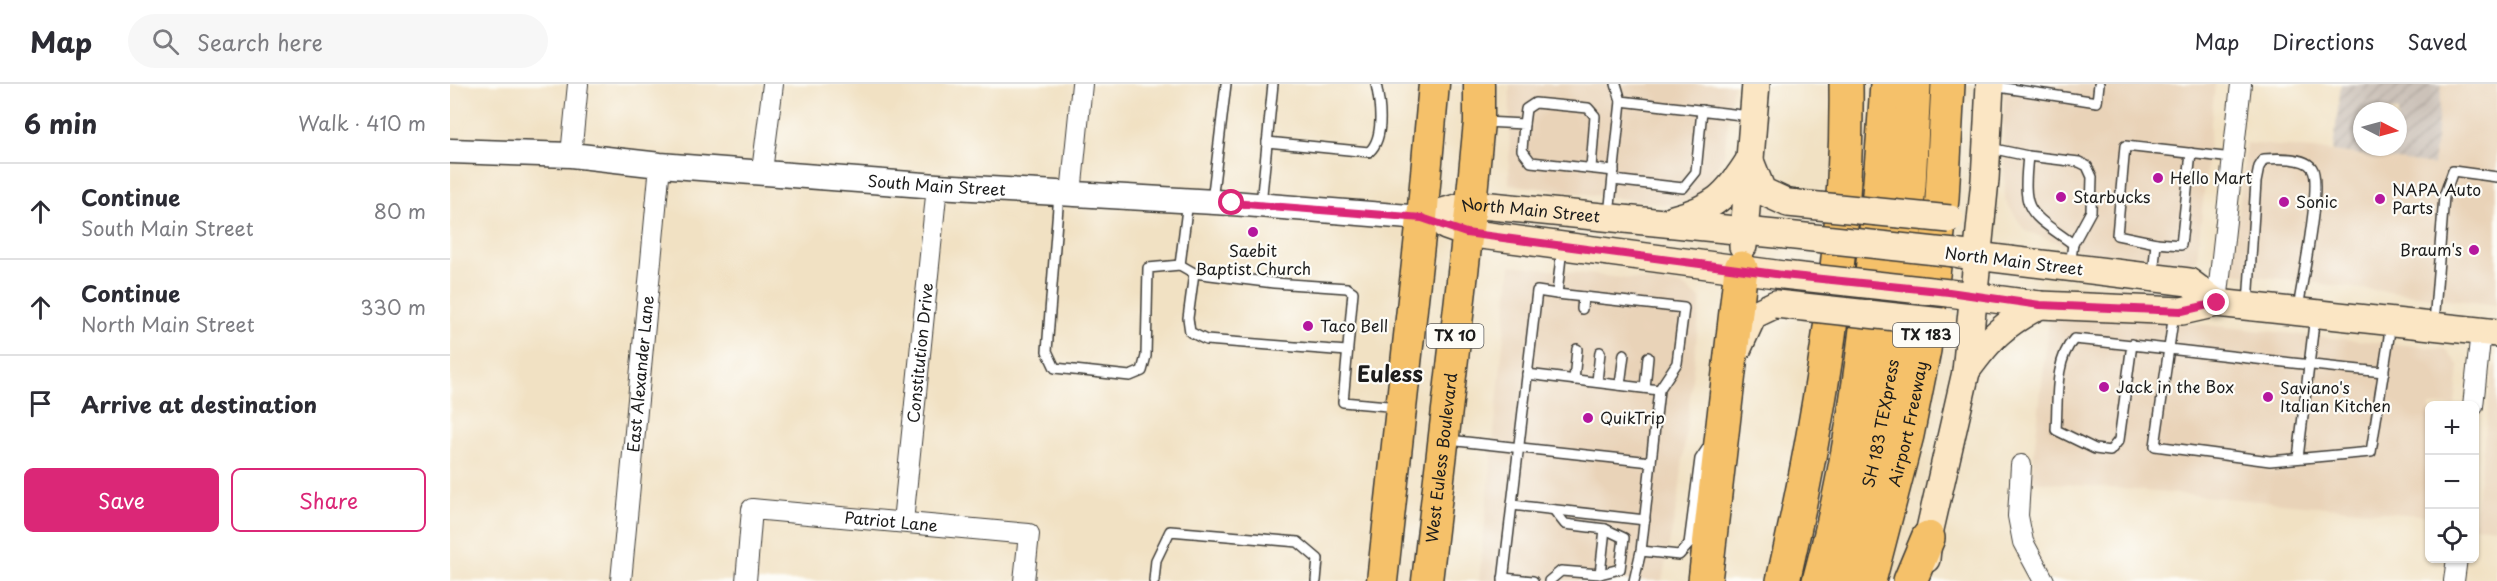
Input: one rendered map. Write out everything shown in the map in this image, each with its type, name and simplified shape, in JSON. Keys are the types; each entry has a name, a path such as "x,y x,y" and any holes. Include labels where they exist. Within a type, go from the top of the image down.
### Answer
{"highway":[{"path":"1783,581 1815,421 1831,311 1844,192 1846,84"},
{"name":"SH 183 TEXpress","path":"1819,581 1848,457 1865,347 1881,183 1887,84"},
{"name":"SH 183 TEXpress","path":"1843,581 1875,459 1894,355 1909,185 1914,84"},
{"name":"Airport Freeway","path":"1869,581 1907,435 1924,350 1942,199 1948,84"},
{"path":"1705,581 1741,268"},
{"path":"1910,581 1928,538"}],"main road":[{"name":"TX 10","path":"1382,581 1422,218 1434,84"},
{"name":"West Euless Boulevard","path":"1427,581 1471,204 1479,122 1479,84"},
{"path":"1741,268 1756,84"},
{"path":"1922,581 1928,538 1965,372 1962,294 1966,254 1985,180 1990,85"},
{"path":"1750,160 1762,191 1788,203 1950,219 1966,207 1985,180"},
{"path":"1661,222 1708,206 1731,188 1750,160"},
{"name":"North Main Street","path":"1422,218 1471,204 1966,254 2072,257 2153,279 2189,282 2217,303"},
{"name":"North Main Street","path":"1422,218 1466,233 1783,275 1962,294 2040,305 2175,310 2217,303 2489,332"},
{"path":"1730,364 1753,315 1776,304 1942,322 1956,333 1965,372"},
{"path":"1965,372 1990,339 2012,320 2040,305"}],"street":[{"path":"571,155 578,84"},
{"path":"762,171 773,84"},
{"path":"1065,194 1082,84"},
{"path":"2217,303 2241,84"},
{"name":"South Main Street","path":"450,151 571,155 660,165 937,186 1212,202 1422,218"},
{"name":"East Alexander Lane","path":"621,581 660,165"},
{"name":"Constitution Drive","path":"903,522 937,186"},
{"path":"2474,401 2489,332"},
{"path":"2021,465 2018,516 2023,542 2044,581"},
{"name":"Patriot Lane","path":"746,581 752,509 1029,534 1024,581"},
{"path":"2454,581 2456,563"}],"lane":[{"path":"1212,202 1226,84"},
{"path":"1260,206 1273,84"},
{"path":"1267,142 1370,152 1375,147 1378,138 1376,84"},
{"path":"1609,217 1621,101 1616,84"},
{"path":"1990,85 2023,87 2097,102 2099,84"},
{"path":"1621,101 1754,116"},
{"path":"1591,168 1595,116 1588,108 1535,103 1526,109 1522,150 1531,162 1591,168 1613,175 1683,188 1696,172 1702,110"},
{"path":"1479,122 1524,124"},
{"path":"2191,153 2181,245 2156,243 2117,235 2126,146 2191,153 2233,158"},
{"path":"1988,148 2028,156 2079,162 2087,166 2092,177 2091,211 2072,257 2026,203 2028,156"},
{"path":"2247,306 2259,167 2264,159 2305,162 2311,166 2316,175 2306,312 2309,366 2298,458"},
{"path":"2433,326 2444,196 2453,171 2497,177"},
{"path":"1065,194 1047,351 1055,368 1130,376 1142,371 1146,356 1148,268 1180,266 1194,273 1275,283 1347,288 1353,292 1343,402 1401,407"},
{"path":"1180,266 1188,201"},
{"path":"2153,279 2156,243"},
{"path":"1557,294 1562,244"},
{"path":"1194,273 1188,318 1190,332 1206,340 1347,351"},
{"path":"1533,581 1503,579 1537,291 1684,308 1677,363 1659,390 1641,551 1634,581"},
{"path":"1581,309 1583,297"},
{"path":"1605,311 1606,299"},
{"path":"1628,314 1629,302"},
{"path":"1653,316 1654,304"},
{"path":"2175,310 2155,446 2270,461 2371,452 2392,322"},
{"path":"2132,344 2119,440 2110,451 2095,449 2056,430 2059,380 2067,346 2074,339 2132,344 2169,348 2309,366 2384,372"},
{"path":"1574,380 1577,349"},
{"path":"1597,382 1600,352"},
{"path":"1620,385 1624,354"},
{"path":"1645,388 1648,357"},
{"path":"1527,374 1659,390"},
{"path":"1641,551 1679,555 1689,544 1700,459 1722,426"},
{"path":"1443,439 1651,462"},
{"path":"1512,505 1645,520"},
{"path":"1549,581 1561,571 1600,574 1620,569 1624,538 1605,529 1565,524 1554,510"},
{"path":"1600,574 1605,529"},
{"path":"1154,581 1156,560 1170,531 1298,542 1318,560 1316,581"}],"shaded area":[{"path":"1510,84 1733,84 1724,155 1699,196 1672,205 1509,184"},
{"path":"2005,84 2215,84 2197,260 2187,267 2097,256 2025,231 2005,200 2003,117"},
{"path":"2341,84 2442,84 2433,165 2369,156 2407,156 2407,102 2353,102 2353,154 2333,151"},
{"path":"2442,84 2497,84 2497,305 2232,273 2246,143 2333,151 2353,154 2353,156 2433,165"},
{"path":"1511,265 1681,285 1701,299 1679,494 1662,581 1479,581"},
{"path":"2064,311 2445,349 2459,366 2455,401 2425,401 2425,516 2031,481 2049,319"},
{"path":"2497,364 2497,528 2479,526 2479,484 2493,368"}],"place":[{"name":"Hello Mart","path":"2158,178"},
{"name":"Starbucks","path":"2061,197"},
{"name":"NAPA Auto Parts","path":"2380,199"},
{"name":"Sonic","path":"2284,202"},
{"name":"Saebit Baptist Church","path":"1253,232"},
{"name":"Braum's","path":"2474,250"},
{"name":"Taco Bell","path":"1308,326"},
{"name":"Jack in the Box","path":"2104,387"},
{"name":"Saviano's Italian Kitchen","path":"2268,397"},
{"name":"QuikTrip","path":"1588,418"}],"district":[{"name":"Euless","path":"1390,374"}],"route":[{"path":"1232,203 1422,218 1466,233 1783,275 1949,292 2040,305 2182,311 2217,303"}]}
